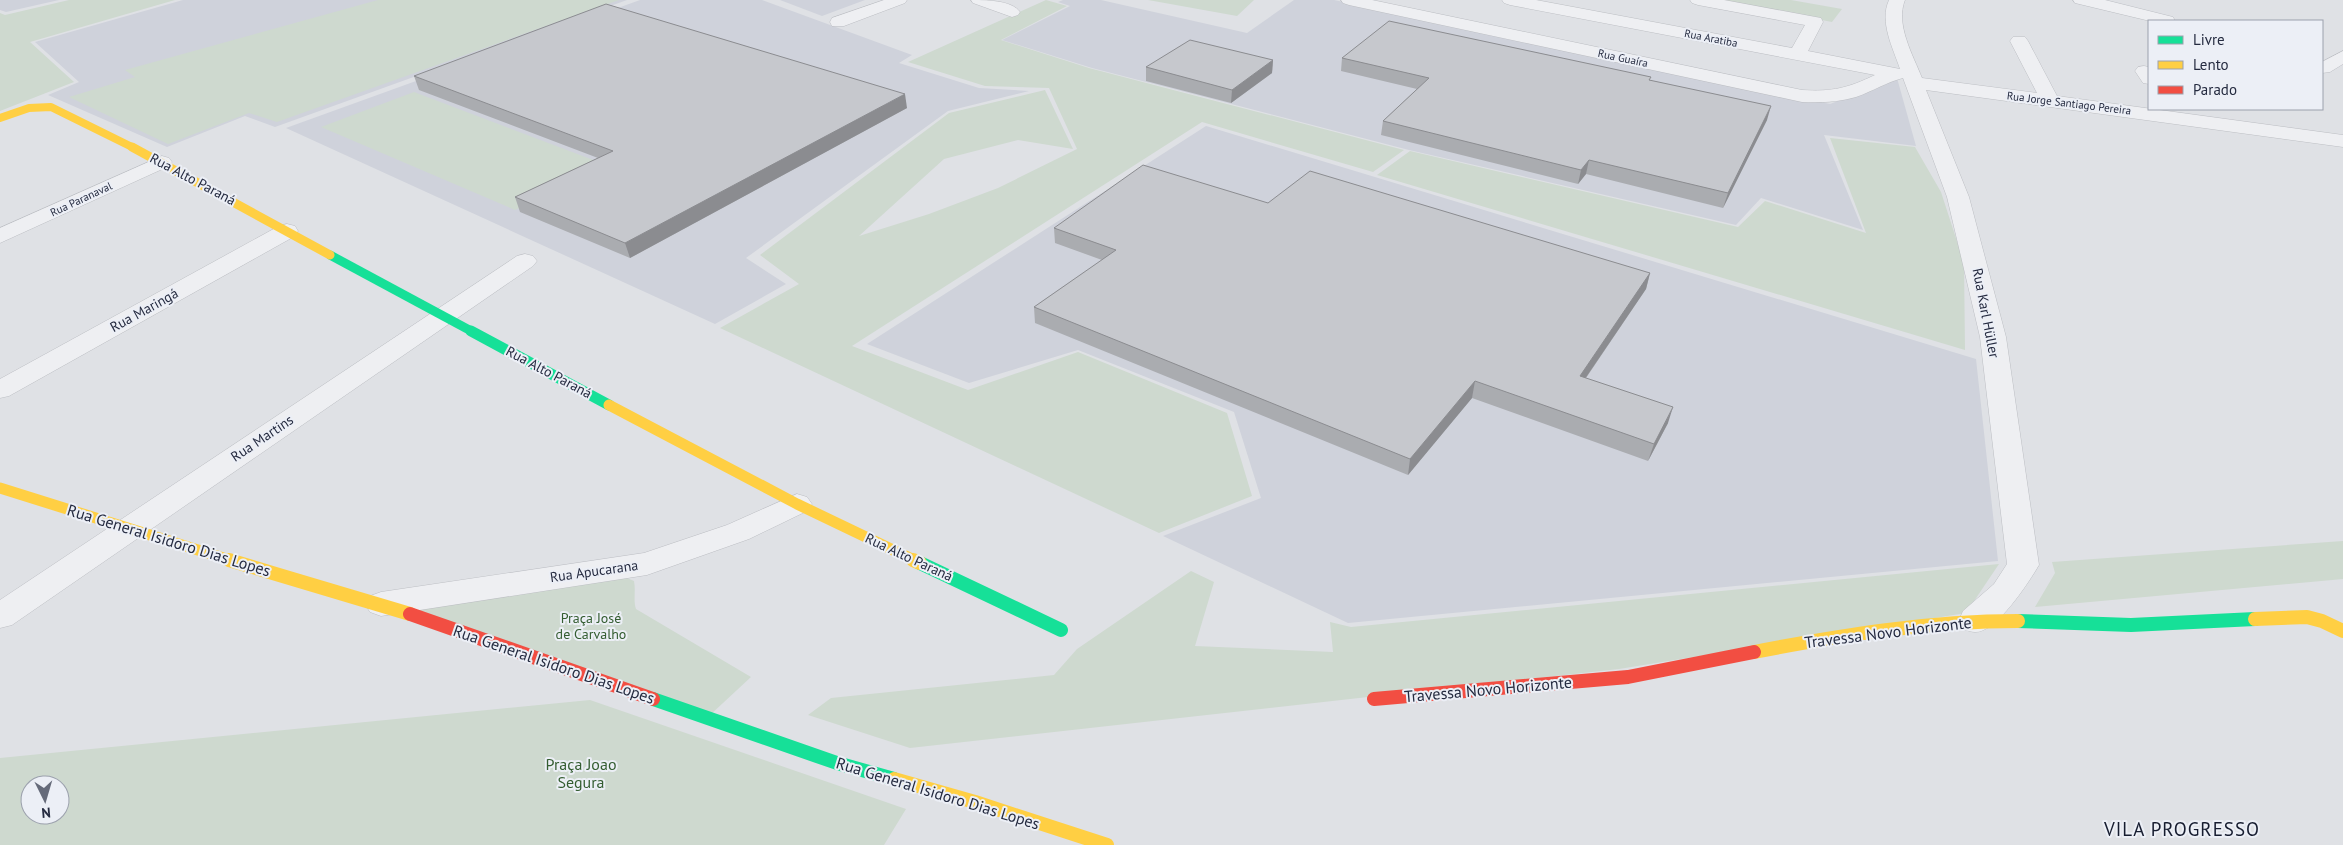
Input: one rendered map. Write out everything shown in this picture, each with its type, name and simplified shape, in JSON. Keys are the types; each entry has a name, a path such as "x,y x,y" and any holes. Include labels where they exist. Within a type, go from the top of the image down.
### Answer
{"street":[{"path":"838,22 899,0"},
{"path":"979,0 1012,12"},
{"name":"Rua Guaíra","path":"1349,0 1802,96 1826,98 1847,95 1906,77"},
{"name":"Rua Aratiba","path":"1510,0 1906,77"},
{"path":"1698,0 1815,22 1797,55"},
{"name":"Rua Karl Hüller","path":"1897,0 1894,7 1894,24 1906,77 1958,197 1979,274 1993,337 2024,565 2005,592 1975,620"},
{"path":"2080,0 2130,10 2164,20"},
{"path":"2130,10 2151,0"},
{"path":"2019,41 2050,100"},
{"path":"2323,67 2343,56"},
{"path":"2323,67 2343,74"},
{"name":"Rua Jorge Santiago Pereira","path":"1906,77 2050,100 2148,110"},
{"name":"Rua Alto Paraná","path":"0,118 14,112 41,107 51,108 162,162 442,317 797,504 1061,630"},
{"name":"Rua Jorge Santiago Pereira","path":"2148,110 2343,142"},
{"name":"Rua Paranaval","path":"0,236 162,162"},
{"name":"Rua Maringá","path":"0,390 287,231"},
{"name":"Rua Martins","path":"0,616 525,261"},
{"name":"Rua General Isidoro Dias Lopes","path":"0,488 127,529 381,604 837,763 975,802 1108,845"},
{"name":"Rua Apucarana","path":"381,604 647,564 738,532 797,504"},
{"name":"Travessa Novo Horizonte","path":"1374,699 1628,677 1852,633 1975,620 2131,625 2308,617 2343,631"}],"shaded area":[{"path":"0,0 59,0 6,12 0,10"},
{"path":"183,0 627,0 275,127 245,116 167,147 48,95 79,82 35,42"},
{"path":"640,0 762,0 912,55 899,63 979,88 1029,91 948,111 746,258 786,284 715,324 286,128"},
{"path":"780,0 865,0 822,16"},
{"path":"1063,0 1101,0 1247,33 1294,0 1334,0 1830,104 1897,78 1916,146 1824,135 1863,230 1761,198 1736,225 1409,150 1092,68 1002,40 1070,6 1058,2"},
{"path":"1206,126 1976,359 1998,561 1348,623 1163,536 1261,498 1234,412 1078,350 969,383 867,344"}],"green space":[{"path":"69,0 175,0 30,42 74,82 0,111 0,13 5,15"},
{"path":"378,0 619,0 277,122 249,113 168,144 69,97 135,77 125,70"},
{"path":"1046,0 1067,6 1001,40 1089,68 1404,150 1373,172 1202,122 852,346 968,390 1078,352 1227,413 1252,496 1159,533 720,328 799,284 760,255 949,113 1045,90 1073,149 1018,140 944,159 859,236 929,214 998,188 1077,149 1049,88 985,86 908,62"},
{"path":"1148,0 1254,0 1237,16"},
{"path":"1720,0 1791,0 1842,9 1832,22"},
{"path":"414,92 609,166 515,210 321,127"},
{"path":"1830,138 1915,147 1941,192 1964,263 1965,350 1377,175 1410,151 1738,227 1765,201 1866,233"},
{"path":"2343,541 2343,579 2035,607 2055,573 2052,562"},
{"path":"1999,564 1966,613 1619,669 910,748 808,715 831,698 1054,675 1077,649 1191,571 1214,582 1195,646 1333,652 1330,622 1351,627"},
{"name":"Praça José de Carvalho","path":"620,575 634,581 636,609 751,677 709,716 405,610"},
{"name":"Praça Joao Segura","path":"590,700 906,809 884,845 0,845 0,758"}],"building":[{"path":"606,4 905,94 625,243 515,197 613,151 414,76"},
{"path":"1389,21 1651,77 1649,80 1771,106 1728,193 1589,160 1581,170 1383,121 1429,78 1342,58"},
{"path":"1190,40 1273,60 1232,90 1146,67"},
{"path":"1143,165 1268,203 1310,171 1650,273 1580,376 1673,407 1654,444 1475,381 1410,459 1034,307 1116,250 1054,228"}],"traffic: fast":[{"path":"330,255 609,405"},
{"path":"920,563 1061,630"},
{"path":"2018,621 2131,625 2255,619"},
{"path":"653,699 837,763 894,779"}],"traffic: slow":[{"path":"0,118 29,108 51,107 162,162 330,255"},
{"path":"609,405 797,504 920,563"},
{"path":"0,488 127,529 410,614"},
{"path":"2255,619 2307,617 2322,621 2343,631"},
{"path":"1754,652 1852,634 1918,625 2018,621"},
{"path":"894,779 975,802 1107,845"}],"traffic: jam":[{"path":"410,614 653,699"},
{"path":"1374,699 1628,677 1754,652"}],"district":[{"name":"VILA PROGRESSO","path":"2182,829"}]}
